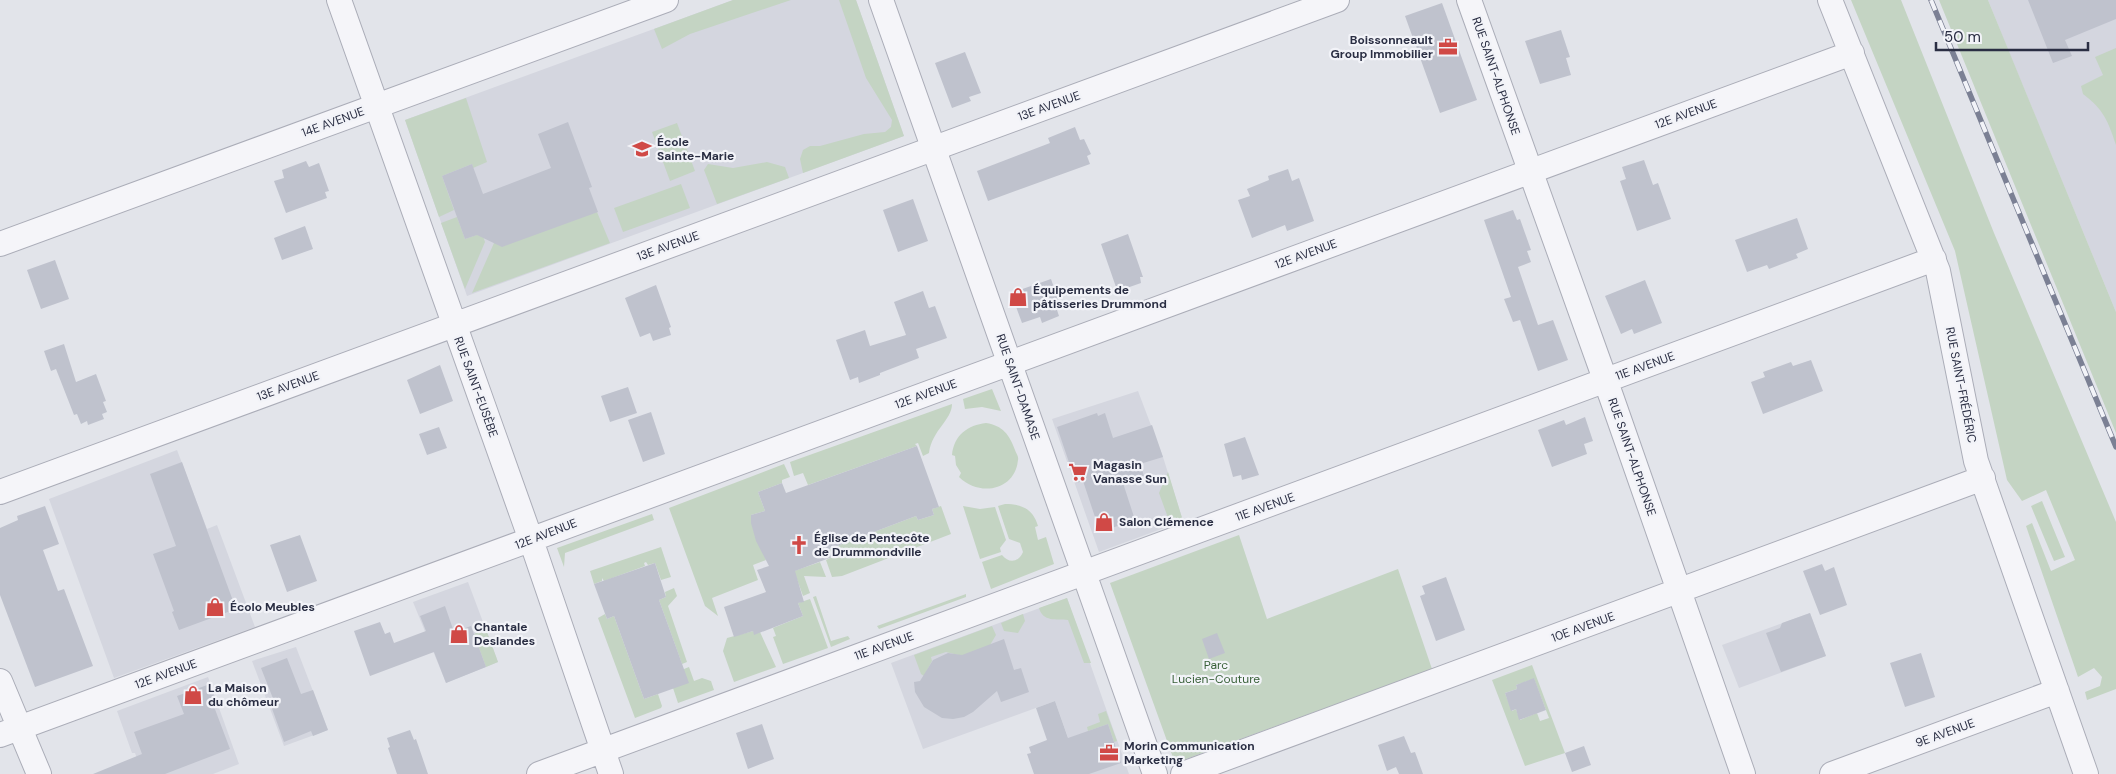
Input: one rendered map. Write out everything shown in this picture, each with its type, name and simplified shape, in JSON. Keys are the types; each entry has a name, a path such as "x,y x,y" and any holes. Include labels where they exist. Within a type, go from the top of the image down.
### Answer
{"street":[{"name":"RUE SAINT-EUSÈBE","path":"339,0 531,540 611,774"},
{"name":"14E AVENUE","path":"0,244 666,0"},
{"name":"RUE SAINT-DAMASE","path":"881,0 1155,774"},
{"name":"13E AVENUE","path":"0,492 1337,0"},
{"name":"RUE SAINT-ALPHONSE","path":"1469,0 1743,774"},
{"name":"RUE SAINT-FRÉDÉRIC","path":"1830,0 1934,259 1940,278 1976,461 2086,774"},
{"name":"12E AVENUE","path":"10,732 1529,171 1852,54"},
{"name":"11E AVENUE","path":"539,774 1934,259"},
{"name":"10E AVENUE","path":"1182,774 1982,478"},
{"path":"0,681 10,732 39,774"},
{"name":"9E AVENUE","path":"1832,774 2057,691"}],"shaded area":[{"name":"École Sainte-Marie","path":"733,0 856,0 904,136 467,296 405,120"},
{"path":"1988,0 2116,0 2116,312 2011,57"},
{"path":"1138,391 1163,457 1183,521 1099,552 1052,419"},
{"path":"177,450 207,529 217,525 255,627 114,678 49,499"},
{"path":"468,582 498,662 446,683 413,602"},
{"path":"1067,598 1129,774 1081,774 1055,701 923,749 891,663"},
{"path":"1810,613 1826,656 1739,688 1722,645"},
{"path":"296,647 328,730 284,746 252,661"},
{"path":"208,677 239,764 213,774 143,774 135,753 132,753 117,711"}],"green space":[{"path":"733,0 791,0 690,34 662,49 654,29"},
{"path":"839,0 856,0 904,136 803,173 800,159 803,150 810,146 820,146 864,134 885,132 891,127 892,120 866,78"},
{"path":"1851,0 1901,0 1994,233 2116,522 2116,689 2087,700 2085,692 2100,686 2102,677 2094,668 2078,677 2026,526 2032,523 2051,571 2075,560 2046,490 2022,501 2007,480 1955,251"},
{"path":"1939,0 1988,0 2116,312 2116,433"},
{"path":"2116,48 2116,145 2104,116 2096,105 2083,94 2081,86 2103,75 2095,57"},
{"path":"466,98 487,162 473,168 472,164 442,176 454,210 439,217 405,120"},
{"path":"677,123 695,171 670,181 652,132"},
{"path":"767,162 785,167 789,178 717,204 704,170 708,164 733,168"},
{"path":"681,184 690,208 623,232 614,208"},
{"path":"597,212 610,243 472,293 494,243"},
{"path":"457,217 465,239 482,233 485,242 465,289 441,223"},
{"path":"992,389 1001,411 982,407 965,409 963,399"},
{"path":"952,404 949,415 934,438 929,453 923,456 918,443 915,444 917,446 808,485 803,473 794,476 790,462"},
{"path":"986,423 997,426 1005,432 1018,459 1010,479 995,488 986,489 967,483 959,477 961,473 956,465 955,456 952,455 953,448 963,432 973,426"},
{"path":"784,464 790,477 782,480 782,483 758,492 765,511 751,515 766,560 753,565 758,580 712,598 718,616 705,606 669,508"},
{"path":"1168,472 1183,521 1171,526 1159,493"},
{"path":"2042,501 2065,557 2054,561 2031,506"},
{"path":"1005,504 1022,506 1033,515 1038,526 1035,527 1038,540 1046,537 1054,564 991,589 982,562 1002,555 1008,560 1014,561 1023,552 1020,543 1009,539 998,506"},
{"path":"941,506 951,534 842,576 832,577 826,560 832,557 829,549 916,516 918,520 934,515 932,509"},
{"path":"963,506 980,509 995,507 1006,540 1000,548 1001,552 980,559"},
{"path":"652,514 654,520 565,553 564,567 557,548"},
{"name":"Parc Lucien-Couture","path":"1239,535 1267,619 1398,569 1432,669 1175,763 1110,583"},
{"path":"661,547 671,577 661,580 655,563 648,565 646,562 644,563 645,566 604,581 602,578 602,581 594,584 590,571"},
{"path":"820,562 826,577 804,576 810,593 803,596 794,571"},
{"path":"674,588 677,596 668,606 687,662 682,664 659,600 666,597 665,592"},
{"path":"966,594 966,597 879,629 877,626"},
{"path":"816,596 831,641 848,636 850,639 831,647 813,597"},
{"path":"1067,598 1091,663 1084,663 1068,620 1047,618 1039,608"},
{"path":"810,599 828,648 783,664 773,637 776,636 773,628 803,616 798,603"},
{"path":"605,614 607,619 614,616 644,699 658,694 661,708 635,718 598,618"},
{"path":"1023,614 1025,621 1018,633 1004,631 1001,623"},
{"path":"992,626 996,635 990,645 966,657 946,652 931,657 932,661 924,676 921,674 914,655"},
{"path":"486,629 498,662 486,667 474,634"},
{"path":"753,631 755,634 760,632 776,667 734,682 723,651 727,638"},
{"path":"1532,665 1565,753 1525,766 1492,680","holes":["1534,679 1549,718 1540,721 1537,713 1520,720 1516,709 1512,711 1505,693 1517,689 1516,685"]},
{"path":"689,667 694,681 702,678 711,681 714,690 678,703 673,688 684,669"},
{"path":"1106,711 1117,741 1114,742 1108,724 1088,731 1087,727 1100,722 1098,714"}],"building":[{"path":"2028,0 2116,0 2116,19 2065,40 2072,56 2053,63"},
{"path":"1442,3 1477,100 1440,113 1405,16"},
{"path":"1561,30 1570,57 1566,58 1571,75 1540,84 1525,41"},
{"path":"965,52 981,93 969,97 971,101 952,108 935,63"},
{"path":"568,122 592,187 589,188 598,212 502,247 477,235 465,239 442,176 472,164 483,194 551,168 538,134"},
{"path":"1075,127 1080,140 1084,139 1091,154 1087,156 1090,164 988,201 977,171 1050,143 1048,138"},
{"path":"1644,160 1653,185 1658,183 1671,219 1637,231 1620,181 1626,179 1622,167"},
{"path":"306,161 309,167 319,163 329,191 325,192 327,198 286,213 274,181 284,178 282,170"},
{"path":"1288,169 1292,181 1299,178 1314,221 1287,231 1285,225 1252,238 1238,200 1250,196 1247,189 1269,180 1268,176"},
{"path":"913,199 928,241 898,252 883,210"},
{"path":"1513,210 1517,220 1520,219 1531,250 1527,251 1531,262 1518,267 1538,325 1553,320 1568,360 1538,371 1520,320 1513,322 1504,299 1511,297 1484,220"},
{"path":"1797,218 1808,249 1796,254 1798,258 1769,269 1767,265 1747,272 1735,240"},
{"path":"305,226 313,249 282,260 274,238"},
{"path":"1128,234 1143,277 1140,277 1141,283 1121,290 1119,286 1116,287 1101,244"},
{"path":"55,260 69,299 41,309 27,270"},
{"path":"1051,279 1061,308 1057,310 1059,316 1042,323 1040,317 1022,323 1011,293"},
{"path":"1645,280 1662,323 1634,334 1632,329 1621,334 1605,296"},
{"path":"656,285 671,327 669,328 671,335 653,341 650,333 640,337 625,298"},
{"path":"923,291 929,308 935,306 947,338 916,349 919,358 880,373 880,375 859,383 858,377 850,380 836,340 865,330 870,346 906,335 894,302"},
{"path":"64,344 76,382 96,374 106,401 103,402 107,412 102,414 104,419 88,425 87,421 81,424 77,414 74,415 56,369 51,371 44,351"},
{"path":"1811,360 1823,391 1763,414 1751,382 1765,377 1763,372 1791,362 1793,366"},
{"path":"440,365 453,401 420,414 407,380"},
{"path":"628,387 637,413 610,422 601,396"},
{"path":"651,412 665,454 643,462 628,420"},
{"path":"1097,413 1098,416 1105,413 1113,438 1152,425 1163,457 1140,464 1144,476 1123,483 1135,520 1100,532 1083,481 1076,483 1057,427"},
{"path":"1585,417 1593,441 1584,444 1587,454 1552,467 1538,430 1564,420 1566,425"},
{"path":"439,427 447,448 427,455 419,434"},
{"path":"1245,437 1259,475 1242,480 1241,475 1233,477 1224,444"},
{"name":"Église de Pentecôte de Drummondville","path":"917,446 939,507 932,509 934,515 918,520 916,516 829,549 832,557 795,571 804,602 798,603 803,616 754,635 753,631 734,637 724,607 766,592 757,570 769,566 756,541 751,523 751,515 765,511 758,492 782,483 786,493"},
{"path":"182,462 236,609 179,630 153,554 176,546 150,474"},
{"path":"45,506 59,544 43,550 58,591 64,589 93,666 35,687 0,595 0,528 18,520 17,516"},
{"path":"300,535 317,581 287,592 270,545"},
{"path":"655,563 666,597 659,600 689,683 644,699 614,616 607,619 594,584"},
{"path":"1822,564 1825,571 1834,567 1847,605 1820,615 1803,571"},
{"path":"1446,577 1465,630 1436,641 1420,596 1425,594 1422,586"},
{"path":"445,606 454,632 471,626 486,667 446,683 434,652 370,676 354,631 380,622 385,634 390,632 394,643 426,631 420,616"},
{"path":"1810,613 1826,656 1781,672 1766,633 1780,628 1782,623"},
{"path":"1217,633 1225,653 1209,659 1202,639"},
{"path":"1004,639 1014,670 1021,668 1029,692 1001,702 997,691 973,712 964,717 953,719 942,718 924,707 915,692 914,682 920,681 933,660 948,653 962,655"},
{"path":"1921,653 1935,697 1905,707 1890,663"},
{"path":"287,658 301,694 313,690 328,730 313,736 311,731 284,742 270,703 274,701 261,668"},
{"path":"1534,678 1546,710 1519,720 1516,709 1511,711 1505,693 1517,689 1516,685"},
{"path":"210,684 217,703 213,704 230,749 165,774 93,774 142,754 134,732 184,714 177,696"},
{"path":"1055,701 1068,738 1108,724 1121,763 1089,774 1034,774 1027,754 1031,753 1029,747 1047,740 1036,708"},
{"path":"762,724 774,759 748,769 736,733"},
{"path":"410,730 414,740 416,739 428,774 397,774 388,748 390,747 387,738"},
{"path":"1404,736 1411,753 1415,752 1423,774 1399,774 1396,767 1387,771 1378,745"},
{"path":"1584,746 1591,765 1572,772 1565,753"}],"railway":[{"path":"1931,0 2116,447"}],"place":[{"name":"Boissonneault Group Immobilier","path":"1448,47"},
{"name":"École Sainte-Marie","path":"642,149"},
{"name":"Équipements de pâtisseries Drummond","path":"1018,297"},
{"name":"Magasin Vanasse Sun","path":"1078,472"},
{"name":"Salon Clémence","path":"1104,522"},
{"name":"Église de Pentecôte de Drummondville","path":"799,545"},
{"name":"Écolo Meubles","path":"215,607"},
{"name":"Chantale Deslandes","path":"459,634"},
{"name":"La Maison du chômeur","path":"193,695"},
{"name":"Morin Communication Marketing","path":"1109,753"}]}
